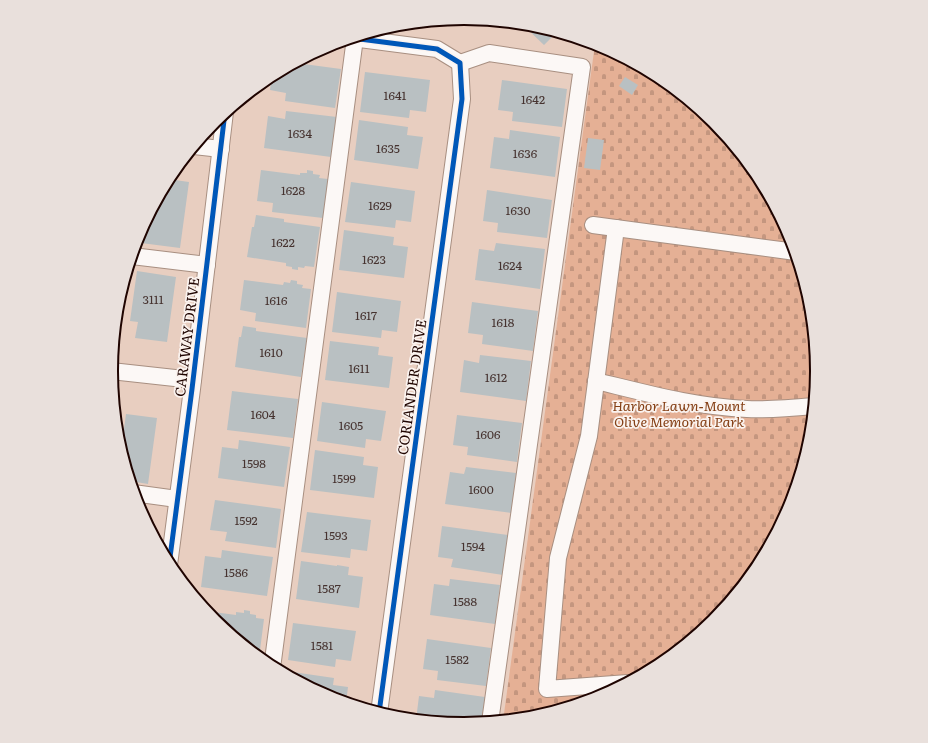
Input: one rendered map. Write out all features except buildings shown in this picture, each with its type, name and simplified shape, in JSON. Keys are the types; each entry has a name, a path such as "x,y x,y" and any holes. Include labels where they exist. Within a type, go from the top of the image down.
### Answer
{"street":[{"path":"365,39 437,49 460,63 489,53 582,67 491,717"},
{"path":"273,661 353,43"},
{"name":"CORIANDER DRIVE","path":"380,707 462,99 460,63"},
{"name":"CARAWAY DRIVE","path":"170,555 225,121"},
{"path":"200,147 221,150"},
{"path":"593,225 789,251"},
{"path":"613,684 546,689 558,558 589,436 616,228"},
{"path":"137,257 207,265"},
{"path":"118,372 192,380"},
{"path":"596,381 657,396 714,406 747,409 787,409 809,407"},
{"path":"140,494 177,499"}],"green space":[{"name":"Harbor Lawn-Mount Olive Memorial Park","path":"594,50 637,71 657,83 692,111 725,143 752,179 764,198 775,218 792,260 804,304 810,349 810,394 808,417 799,461 775,525 752,564 725,600 709,617 657,660 597,692 554,706 504,715"}],"cycle path":[{"path":"365,40 437,49 460,63 462,99 380,707"},
{"path":"170,555 224,122"}]}
